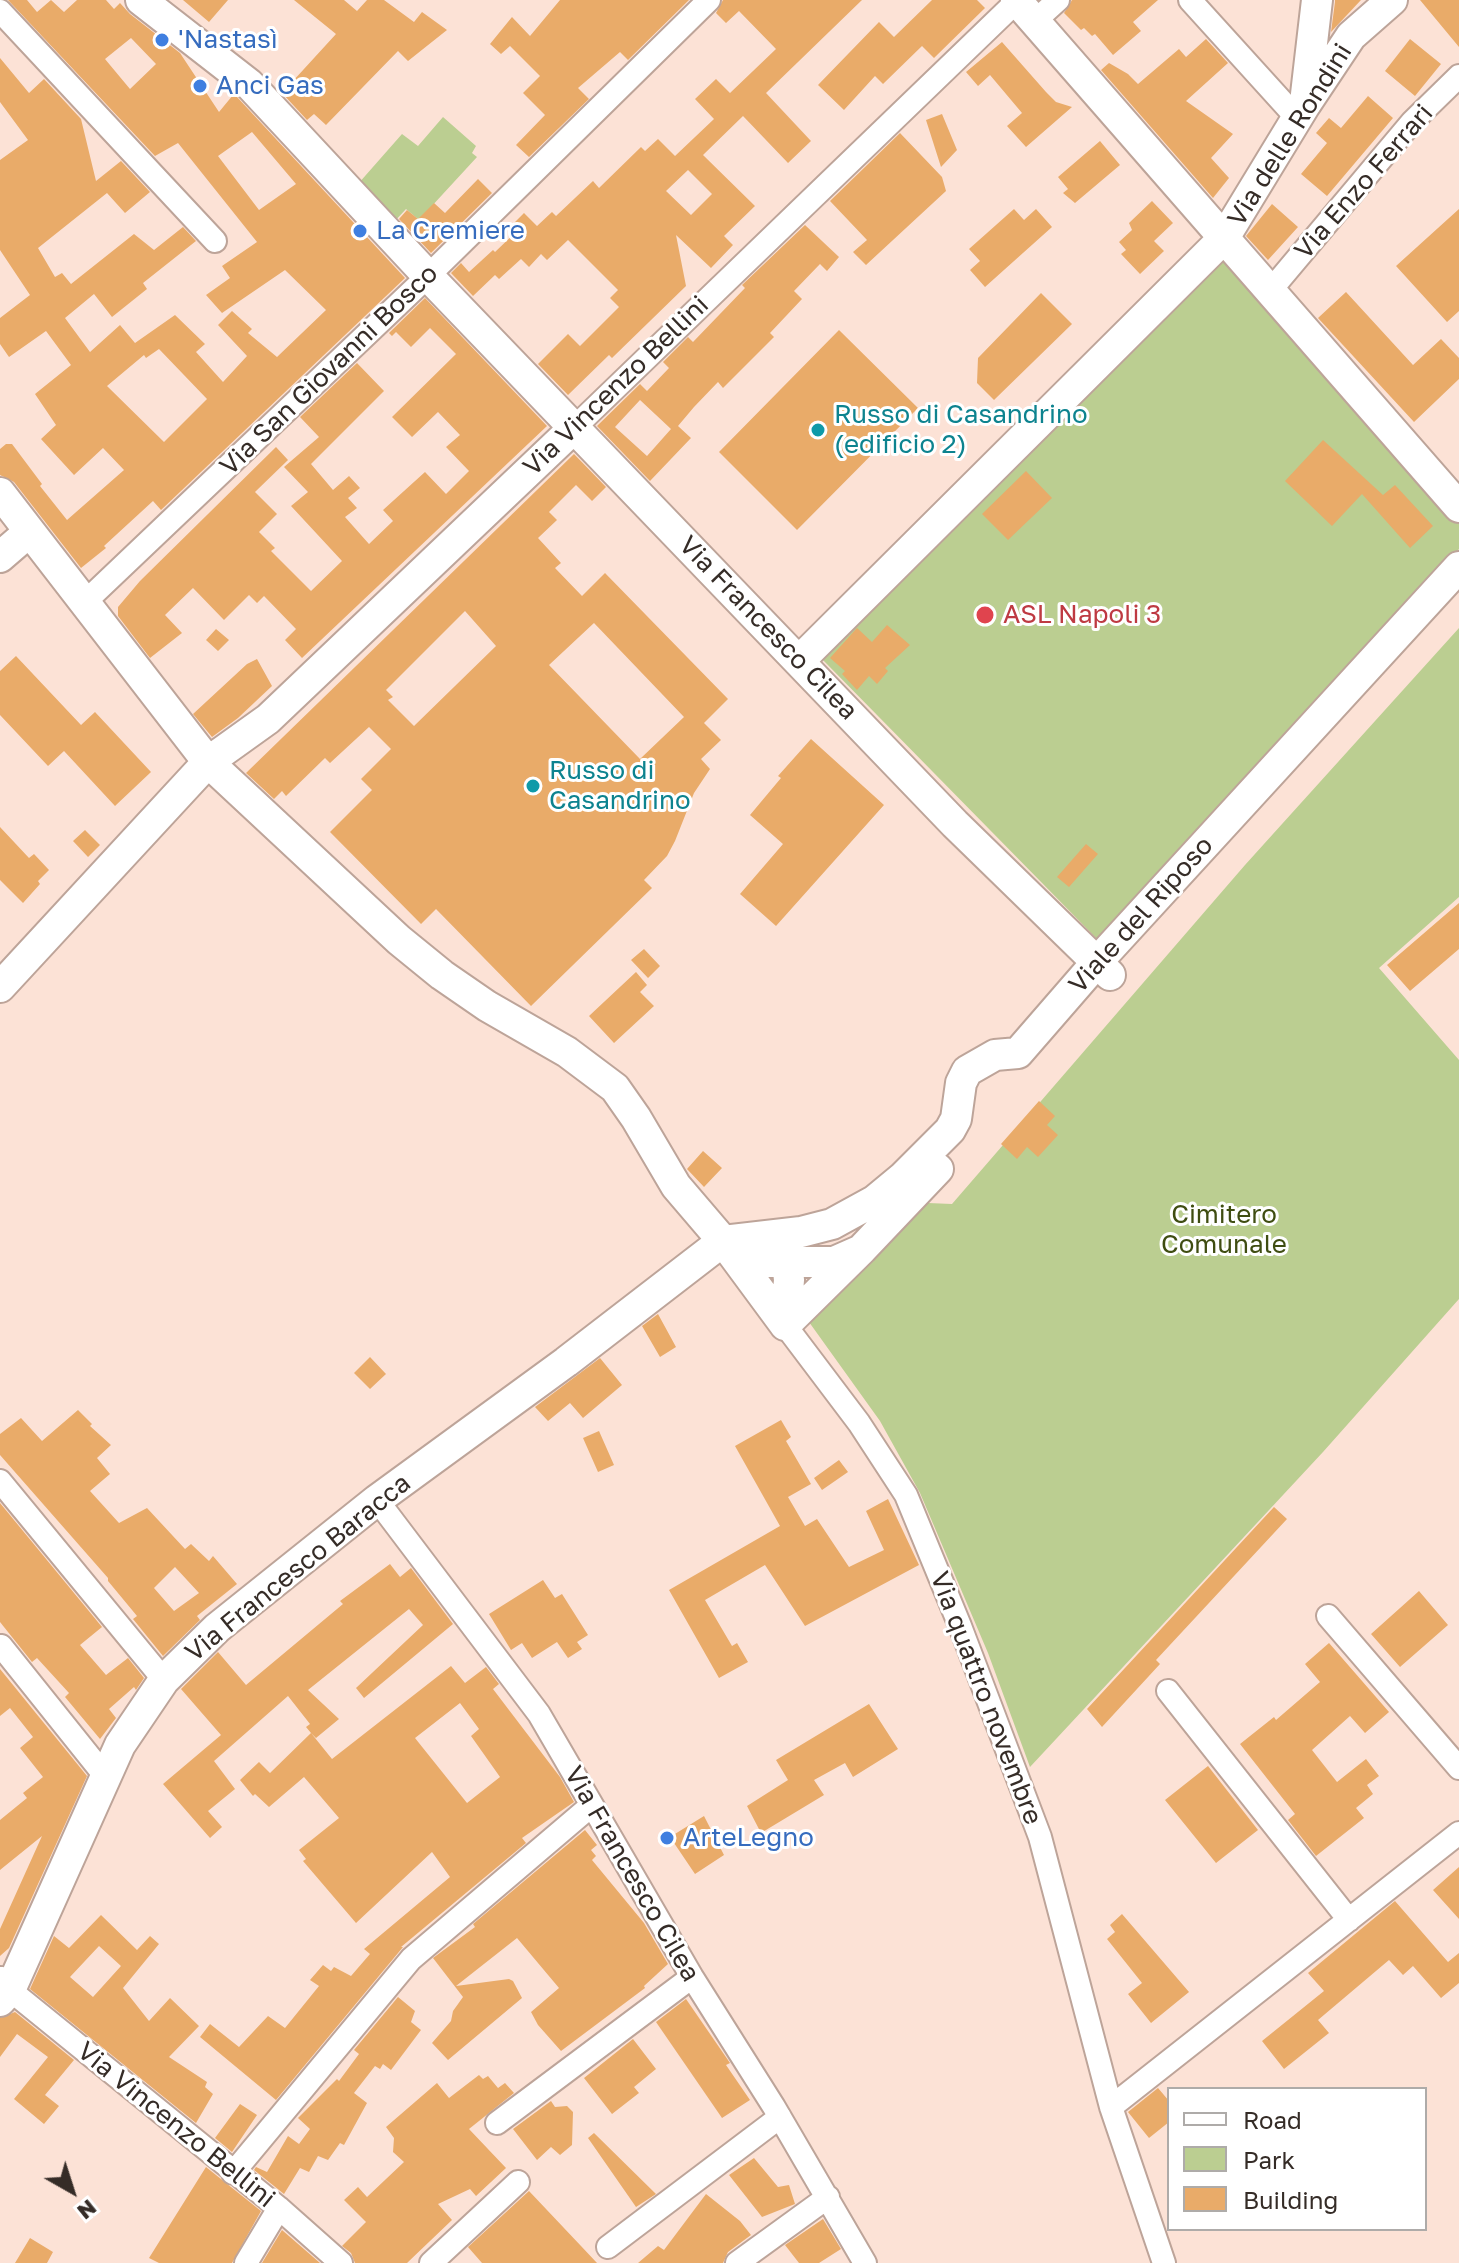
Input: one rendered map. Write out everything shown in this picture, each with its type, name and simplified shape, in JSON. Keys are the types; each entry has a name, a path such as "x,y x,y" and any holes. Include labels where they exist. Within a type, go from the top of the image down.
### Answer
{"street":[{"name":"Via Francesco Cilea","path":"141,0 249,84 428,276 955,824 1104,970"},
{"name":"Via San Giovanni Bosco","path":"84,603 428,276 709,0"},
{"name":"Via Vincenzo Bellini","path":"0,987 208,762 268,719 1022,8 1058,0"},
{"path":"1190,0 1301,111"},
{"path":"1301,111 1317,0"},
{"name":"Via delle Rondini","path":"800,660 1224,238 1301,111 1351,36 1392,0"},
{"path":"1022,8 1459,507"},
{"path":"0,11 215,241"},
{"name":"Via Enzo Ferrari","path":"1270,291 1412,122 1459,76"},
{"path":"0,493 208,762 399,940 442,975 487,1006 567,1052 615,1088 676,1186 731,1251 785,1325"},
{"path":"0,557 29,532"},
{"name":"Viale del Riposo","path":"785,1325 967,1138 971,1131 974,1098 981,1085 994,1075 1028,1069 1104,970 1459,567"},
{"name":"Viale del Riposo","path":"794,1252 803,1256 799,1245 803,1236 874,1201 903,1177 950,1130 956,1119 961,1083 967,1071 995,1055 1018,1053 1104,970 1459,589"},
{"name":"Viale del Riposo","path":"731,1251 794,1252 834,1262 862,1249"},
{"name":"Via Francesco Baracca","path":"3,1990 120,1745 164,1680 217,1628 377,1500 566,1362 731,1251"},
{"name":"Viale del Riposo","path":"785,1325 794,1252"},
{"name":"Via quattro novembre","path":"785,1325 859,1423 906,1495 960,1626 1040,1837 1111,2107 1164,2263"},
{"path":"0,1481 164,1680"},
{"name":"Via Francesco Cilea","path":"377,1500 539,1714 692,1977 780,2117 865,2263"},
{"path":"1328,1616 1459,1768"},
{"path":"1,1646 106,1777"},
{"path":"1168,1691 1349,1920"},
{"path":"233,2173 411,1959 592,1805"},
{"path":"1111,2107 1459,1833"},
{"path":"497,2123 692,1977"},
{"name":"Via Vincenzo Bellini","path":"3,1990 279,2208 341,2263"},
{"path":"608,2247 780,2117"},
{"path":"431,2263 518,2182"},
{"path":"737,2263 828,2197"},
{"path":"246,2263 279,2208"}],"green space":[{"path":"443,117 476,146 472,153 477,157 419,220 406,209 394,222 358,184 402,134 418,146"},
{"path":"1226,259 1459,522 1459,549 1100,942 821,658"},
{"name":"Cimitero Comunale","path":"1459,628 1459,897 1379,968 1459,1060 1459,1299 1323,1452 1030,1767 988,1653 920,1493 880,1421 809,1322 928,1203 952,1204 1245,865"}],"building":[{"path":"8,0 27,0 37,12 51,0 64,12 77,0 106,0 114,9 120,3 180,53 219,112 233,95 237,97 405,278 161,510 153,501 81,568 14,482 0,475 0,449 12,444 67,520 124,470 103,448 74,475 41,439 56,425 35,394 71,365 46,331 9,357 0,344 0,318 30,295 0,250 0,160 28,140 0,102 0,58 29,93 44,79 81,119 96,181 121,161 150,192 125,213 107,193 38,248 55,277 62,273 71,284 134,234 154,250 183,227 196,241 143,283 147,289 112,317 94,294 65,318 90,352 120,325 135,343 175,315 205,344 196,352 223,382 247,356 218,325 232,311 252,329 248,333 277,357 326,310 285,270 222,313 206,295 230,278 222,266 257,242 178,143 155,156","holes":["131,38 156,64 130,89 105,59","252,132 296,184 259,210 218,156","159,349 207,399 164,442 107,386 144,355 146,358"]},
{"path":"183,0 228,0 209,22"},
{"path":"294,0 344,0 357,11 367,0 384,0 414,22 422,12 447,30 408,61 398,51 326,125 314,114 307,120 282,93 336,34"},
{"path":"560,0 689,0 628,60 620,52 578,88 589,99 529,157 516,145 545,115 523,93 540,76 510,46 501,54 490,44 512,17 530,36"},
{"path":"723,0 862,0 766,93 811,141 788,163 743,116 703,155 755,206 724,236 733,245 711,268 676,235 686,286 612,358 609,355 568,395 538,364 568,334 580,346 619,307 610,298 618,290 568,240 547,260 541,254 529,267 521,259 499,279 495,275 473,296 451,273 461,263 469,272 493,250 495,252 519,229 513,224 524,213 537,226 552,212 556,216 593,181 599,188 641,147 645,151 658,139 675,156 714,119 695,99 716,79 730,93 776,49 739,11 726,23 716,13","holes":["688,170 712,194 691,215 666,191"]},
{"path":"932,0 977,0 985,8 934,58 922,46 883,84 875,76 844,110 818,85 879,22 894,37"},
{"path":"1072,0 1158,0 1133,22 1141,31 1113,55 1095,34 1092,36 1084,28 1081,30 1064,13"},
{"path":"1361,0 1331,32 1335,2"},
{"path":"1420,0 1459,0 1459,47"},
{"path":"1206,39 1228,63 1186,101 1233,134 1211,158 1229,178 1213,198 1101,70 1109,63 1138,84 1179,49 1186,57"},
{"path":"1410,39 1441,64 1415,96 1385,71"},
{"path":"1002,42 1056,102 1072,107 1026,147 1007,126 1022,113 990,75 978,86 966,72"},
{"path":"1368,96 1393,118 1327,196 1301,174 1327,143 1316,133 1329,118 1341,128"},
{"path":"942,114 957,150 941,167 926,120"},
{"path":"900,133 942,177 946,191 866,265 853,252 867,240 830,201"},
{"path":"1100,141 1120,165 1075,203 1063,193 1068,189 1058,177"},
{"path":"478,179 492,193 431,253 399,219 407,210 418,219 434,203 445,213"},
{"path":"1152,201 1173,223 1154,241 1164,251 1140,274 1121,254 1126,250 1119,242 1132,230 1129,223"},
{"path":"1272,204 1298,227 1268,260 1246,236"},
{"path":"1014,209 1024,220 1036,209 1052,227 985,287 970,270 980,261 969,249"},
{"path":"1459,209 1459,311 1447,322 1396,266"},
{"path":"805,225 839,257 827,271 820,264 794,291 802,299 770,333 774,337 723,388 718,382 694,407 678,426 691,438 650,481 597,426 640,384 647,391 669,368 663,362 688,337 693,342 745,288 742,285","holes":["640,400 671,429 647,456 615,427"]},
{"path":"1346,292 1413,365 1441,339 1459,358 1459,379 1414,422 1318,318"},
{"path":"1041,293 1072,324 994,400 977,383 978,358"},
{"path":"425,298 547,426 302,658 285,640 296,629 264,596 257,603 249,595 224,620 193,588 165,615 182,633 150,658 118,616 118,607 140,581 276,447 288,460 255,492 277,514 259,532 275,548 271,551 311,591 342,561 291,506 308,492 284,467 319,437 300,417 357,363 384,391 311,464 333,490 349,476 360,488 348,498 357,508 345,517 369,544 393,521 383,510 425,472 446,494 469,471 446,447 460,435 438,412 412,437 392,417 456,354 430,328 411,347 396,332 392,336 389,333"},
{"name":"Russo di Casandrino (edificio 2)","path":"839,330 918,408 797,530 719,452"},
{"path":"1323,440 1383,495 1395,485 1433,526 1410,548 1362,494 1332,526 1285,481"},
{"name":"Russo di Casandrino","path":"574,454 606,487 592,501 576,485 549,512 557,520 538,538 561,563 555,568 582,596 605,573 728,699 704,723 721,740 701,759 710,769 694,793 667,856 644,880 652,888 531,1006 436,909 421,924 330,832 372,790 361,779 391,749 369,727 330,763 325,758 286,796 282,791 274,799 246,773","holes":["465,611 496,646 414,726 388,700 393,697 386,690","594,623 684,717 640,759 549,665"]},
{"path":"1026,471 1052,498 1008,540 982,514"},
{"path":"887,625 910,645 885,668 888,671 877,684 869,676 857,690 842,674 845,671 830,658 857,628 872,642"},
{"path":"216,629 229,640 218,651 206,640"},
{"path":"16,656 81,725 95,712 151,772 115,806 64,751 48,766 0,715 0,671"},
{"path":"257,659 272,686 212,737 193,714 247,664"},
{"path":"811,739 884,805 776,926 740,894 783,844 750,815 781,778 778,776"},
{"path":"0,827 29,858 34,854 49,870 23,903 0,880"},
{"path":"85,830 100,845 88,857 73,841"},
{"path":"1086,844 1098,854 1069,887 1057,877"},
{"path":"1459,903 1459,949 1410,991 1387,965"},
{"path":"644,949 660,966 648,978 631,960"},
{"path":"636,972 647,985 640,992 654,1006 614,1043 589,1016"},
{"path":"1039,1101 1055,1116 1047,1125 1058,1135 1038,1157 1027,1147 1017,1159 1001,1144"},
{"path":"703,1151 722,1168 704,1187 687,1169"},
{"path":"658,1314 676,1347 660,1357 642,1326"},
{"path":"370,1357 386,1374 370,1389 354,1373"},
{"path":"600,1358 622,1385 583,1418 570,1403 548,1421 535,1407"},
{"path":"78,1410 111,1445 97,1458 110,1474 90,1491 119,1523 147,1508 185,1549 191,1544 209,1561 213,1556 237,1584 197,1616 200,1620 163,1656 133,1619 137,1616 108,1578 0,1455 0,1434 21,1418 42,1441","holes":["175,1567 199,1593 174,1611 154,1588"]},
{"path":"781,1420 791,1437 786,1441 811,1484 788,1497 805,1526 817,1519 849,1567 884,1550 866,1511 888,1499 919,1565 805,1626 765,1565 705,1600 732,1646 737,1643 748,1662 719,1678 669,1590 780,1526 735,1446"},
{"path":"599,1431 614,1465 598,1472 583,1438"},
{"path":"839,1460 848,1472 822,1490 814,1478"},
{"path":"0,1503 102,1627 80,1645 106,1675 128,1658 144,1678 136,1690 134,1687 109,1709 116,1718 100,1739 65,1697 69,1693 37,1658 32,1662 0,1622"},
{"path":"1274,1507 1287,1519 1156,1660 1160,1664 1102,1727 1087,1709"},
{"path":"390,1564 400,1577 411,1568 453,1624 364,1698 356,1688 423,1625 409,1609 308,1690 339,1719 316,1738 306,1727 310,1724 288,1696 214,1761 235,1789 208,1811 222,1827 210,1838 163,1784 221,1735 181,1689 218,1652 246,1685 343,1604 340,1601"},
{"path":"543,1580 555,1598 562,1594 588,1635 577,1642 582,1649 568,1658 557,1642 532,1658 522,1643 511,1650 489,1614"},
{"path":"1419,1591 1448,1625 1400,1667 1371,1634"},
{"path":"1329,1643 1389,1712 1365,1733 1350,1716 1312,1750 1337,1782 1366,1759 1379,1776 1367,1785 1373,1794 1356,1808 1364,1818 1316,1856 1288,1820 1295,1814 1240,1744 1274,1717 1276,1720 1320,1682 1305,1664"},
{"path":"451,1666 465,1683 486,1667 499,1684 493,1689 560,1777 574,1802 522,1838 526,1843 401,1947 276,2100 200,2037 210,2024 239,2047 268,2016 285,2028 319,1986 310,1980 323,1965 331,1971 334,1967 351,1976 370,1954 364,1949 450,1877 432,1852 356,1923 303,1861 306,1859 299,1850 339,1818 304,1777 269,1807 255,1794 253,1796 240,1780 259,1762 270,1773 311,1733 332,1759","holes":["460,1703 479,1729 471,1736 500,1777 467,1803 415,1738"]},
{"path":"0,1669 87,1776 9,1948 0,1956 0,1929 42,1836 0,1870 0,1820 27,1798 23,1793 43,1777 20,1748 33,1737 10,1708 0,1716"},
{"path":"869,1704 898,1749 853,1777 845,1763 814,1780 824,1795 761,1833 747,1806 788,1780 776,1760"},
{"path":"1208,1766 1258,1830 1216,1863 1165,1800"},
{"path":"704,1816 724,1855 695,1874 670,1837"},
{"path":"585,1830 597,1845 591,1850 596,1856 592,1860 644,1923 668,1964 645,1988 561,2051 531,2012 559,1988 517,1938 456,1986 509,1979 522,1998 448,2060 432,2043 451,2021 453,2011 463,1997 433,1958 475,1927 473,1924"},
{"path":"1459,1867 1459,1919 1433,1890"},
{"path":"1395,1901 1448,1962 1459,1953 1459,1983 1441,1998 1413,1966 1403,1975 1389,1960 1318,2020 1329,2033 1284,2069 1262,2041 1324,1991 1308,1973"},
{"path":"1122,1914 1189,1992 1151,2023 1128,1994 1142,1983 1107,1939 1115,1932 1110,1925"},
{"path":"101,1915 137,1950 150,1936 159,1944 123,1988 149,2021 170,1998 199,2026 169,2057 207,2082 205,2087 213,2094 196,2123 30,1989 54,1936 69,1948","holes":["99,1946 121,1966 93,1997 70,1977"]},
{"path":"398,1997 415,2011 411,2022 421,2030 391,2070 383,2064 380,2069 375,2066 354,2093 367,2103 344,2145 340,2143 328,2160 318,2156 309,2172 300,2168 284,2194 254,2170 256,2167 267,2172 288,2136 299,2144 310,2129 298,2118 337,2079 339,2081 359,2054 354,2050"},
{"path":"686,1999 730,2063 726,2065 750,2100 722,2118 656,2022"},
{"path":"15,2012 74,2060 45,2095 59,2106 44,2124 14,2099 48,2057 17,2034 0,2057 0,2018"},
{"path":"633,2039 656,2069 634,2087 639,2093 612,2114 584,2078"},
{"path":"479,2075 483,2079 488,2076 498,2088 505,2083 514,2093 469,2129 506,2168 476,2196 470,2189 438,2204 452,2220 407,2263 355,2263 351,2253 342,2246 366,2222 344,2200 358,2187 367,2197 404,2162 393,2152 394,2138 386,2127 437,2083 449,2098"},
{"path":"1158,2088 1167,2099 1167,2124 1149,2138 1128,2112"},
{"path":"551,2101 555,2107 567,2106 573,2112 572,2145 560,2155 551,2147 537,2160 513,2129"},
{"path":"240,2104 257,2115 232,2152 215,2138"},
{"path":"594,2133 656,2194 636,2207 588,2138"},
{"path":"754,2158 778,2187 789,2185 795,2204 762,2217 729,2175"},
{"path":"206,2167 261,2211 232,2263 159,2263 149,2258"},
{"path":"529,2191 597,2263 482,2263 468,2247"},
{"path":"706,2194 740,2221 751,2235 728,2252 723,2263 638,2263 658,2246 664,2250"},
{"path":"823,2219 841,2249 819,2263 799,2263 785,2245"},
{"path":"282,2230 320,2263 262,2263"},
{"path":"30,2238 53,2252 47,2263 15,2263"}],"place":[{"name":"'Nastasì","path":"162,40"},
{"name":"Anci Gas","path":"200,86"},
{"name":"La Cremiere","path":"360,231"},
{"name":"Russo di Casandrino (edificio 2)","path":"818,430"},
{"name":"ASL Napoli 3","path":"985,615"},
{"name":"Russo di Casandrino","path":"533,786"},
{"name":"ArteLegno","path":"667,1838"}]}
